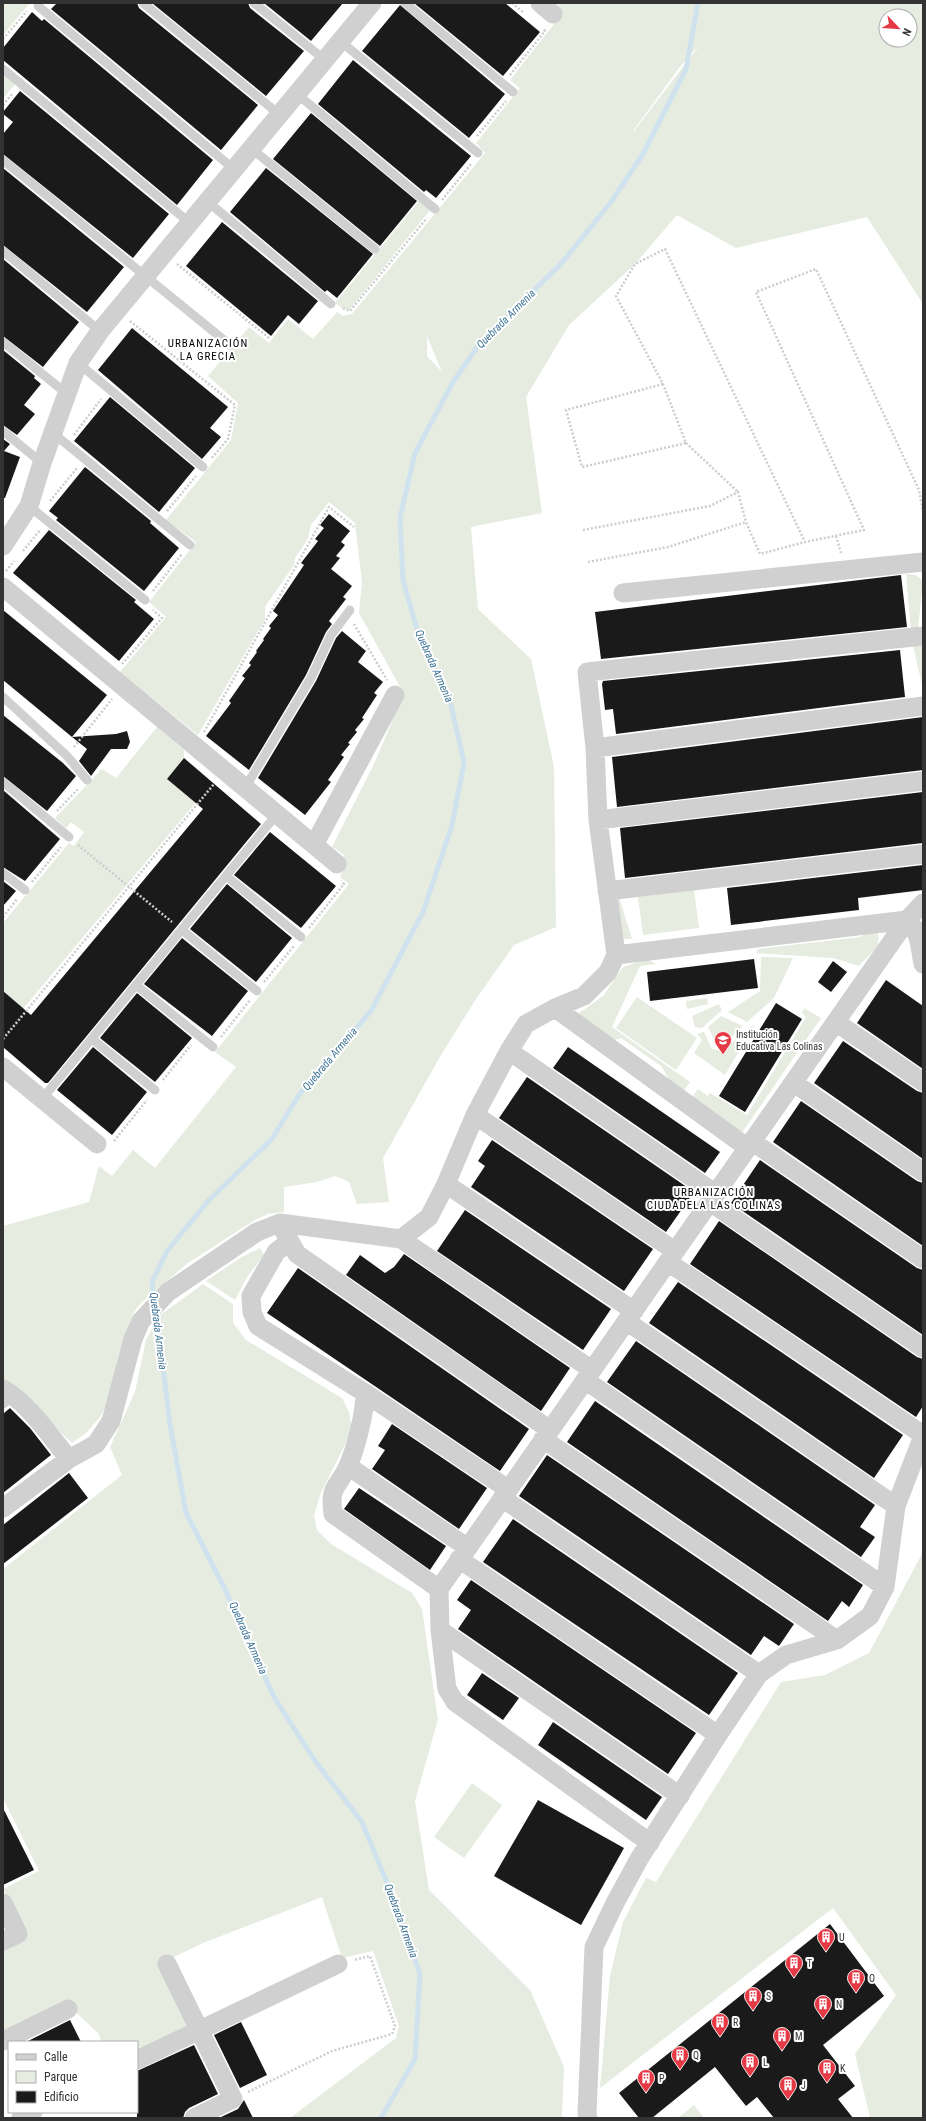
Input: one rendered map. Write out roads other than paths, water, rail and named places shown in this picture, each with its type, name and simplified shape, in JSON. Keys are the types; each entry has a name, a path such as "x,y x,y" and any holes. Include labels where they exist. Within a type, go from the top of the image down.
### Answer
{"street":[{"path":"3,546 34,510 42,463 59,439 67,394 78,363 100,331 280,115 369,4"},
{"path":"623,594 923,562"},
{"path":"3,587 337,864"},
{"path":"401,1239 429,1218 446,1184 475,1115 509,1051 526,1024 556,1008 584,996 608,972 616,955 598,820 595,748 587,672 923,636"},
{"path":"314,844 395,695"},
{"path":"595,748 923,706"},
{"path":"598,820 923,781"},
{"path":"607,891 923,854"},
{"path":"650,1843 455,1702 447,1689 440,1630 439,1590 463,1553 837,1023 907,920 923,903"},
{"path":"616,955 907,920 914,925 917,931 923,964"},
{"path":"556,1008 750,1145 923,1259"},
{"path":"837,1023 923,1082"},
{"path":"509,1051 923,1348"},
{"path":"3,1067 97,1144"},
{"path":"794,1083 923,1172"},
{"path":"475,1115 923,1436 896,1506 885,1587 870,1616 837,1640 786,1656 759,1674 718,1735 650,1843 615,1903 594,1947 588,2118"},
{"path":"446,1184 896,1506"},
{"path":"280,1223 297,1254 837,1640"},
{"path":"3,1508 69,1459 96,1444 111,1421 133,1339 141,1321 168,1292 257,1232 280,1223 401,1239 588,1375 885,1587"},
{"path":"290,1241 276,1252 251,1296 252,1312 258,1326 365,1393 759,1674"},
{"path":"365,1393 362,1416 348,1466 334,1486 331,1502 333,1514 439,1590"},
{"path":"7,1396 35,1417 69,1459"},
{"path":"348,1466 463,1553 718,1735"},
{"path":"440,1630 680,1796"},
{"path":"3,1903 18,1934 3,1941"},
{"path":"167,1964 233,2099 194,2118"},
{"path":"138,2060 338,1964"},
{"path":"3,2041 68,2009"},
{"path":"21,2118 31,2113"}],"lane":[{"path":"143,3 280,115"},
{"path":"254,3 325,60"},
{"path":"405,3 513,92"},
{"path":"38,6 234,170"},
{"path":"340,41 478,153"},
{"path":"3,69 190,223"},
{"path":"297,94 435,209"},
{"path":"252,149 375,250"},
{"path":"3,160 230,345"},
{"path":"208,202 331,304"},
{"path":"3,251 100,331"},
{"path":"3,342 67,394"},
{"path":"78,363 203,467"},
{"path":"3,431 42,463"},
{"path":"59,439 190,546"},
{"path":"34,510 145,600"},
{"path":"245,788 310,678 331,635 349,611"},
{"path":"3,697 67,756 87,780"},
{"path":"3,782 69,837"},
{"path":"42,1099 277,814"},
{"path":"3,872 25,890"},
{"path":"226,876 301,937"},
{"path":"182,930 257,991"},
{"path":"136,985 213,1047"},
{"path":"92,1038 155,1090"}],"waterway":[{"name":"Quebrada Armenia","path":"154,1299 152,1282 167,1251 209,1200 272,1139 299,1095 371,1011 423,912 452,825 464,763 450,700 418,633 403,580 400,518 415,453 453,382 480,343 561,264 611,202 643,154 686,69 698,3"},
{"name":"Quebrada Armenia","path":"156,1311 170,1424 186,1513 225,1589 274,1697 315,1761 362,1822 395,1902 420,1974 415,2059 381,2118"}],"place":[{"name":"Institución Educativa Las Colinas","path":"723,1055"},
{"name":"U","path":"826,1952"},
{"name":"T","path":"794,1978"},
{"name":"O","path":"856,1993"},
{"name":"S","path":"753,2011"},
{"name":"N","path":"823,2019"},
{"name":"R","path":"720,2037"},
{"name":"M","path":"782,2051"},
{"name":"Q","path":"680,2070"},
{"name":"L","path":"750,2077"},
{"name":"K","path":"827,2083"},
{"name":"P","path":"646,2093"},
{"name":"J","path":"788,2100"}],"district":[{"name":"URBANIZACIÓN LA GRECIA","path":"208,349"},
{"name":"URBANIZACIÓN CIUDADELA LAS COLINAS","path":"714,1198"}]}
